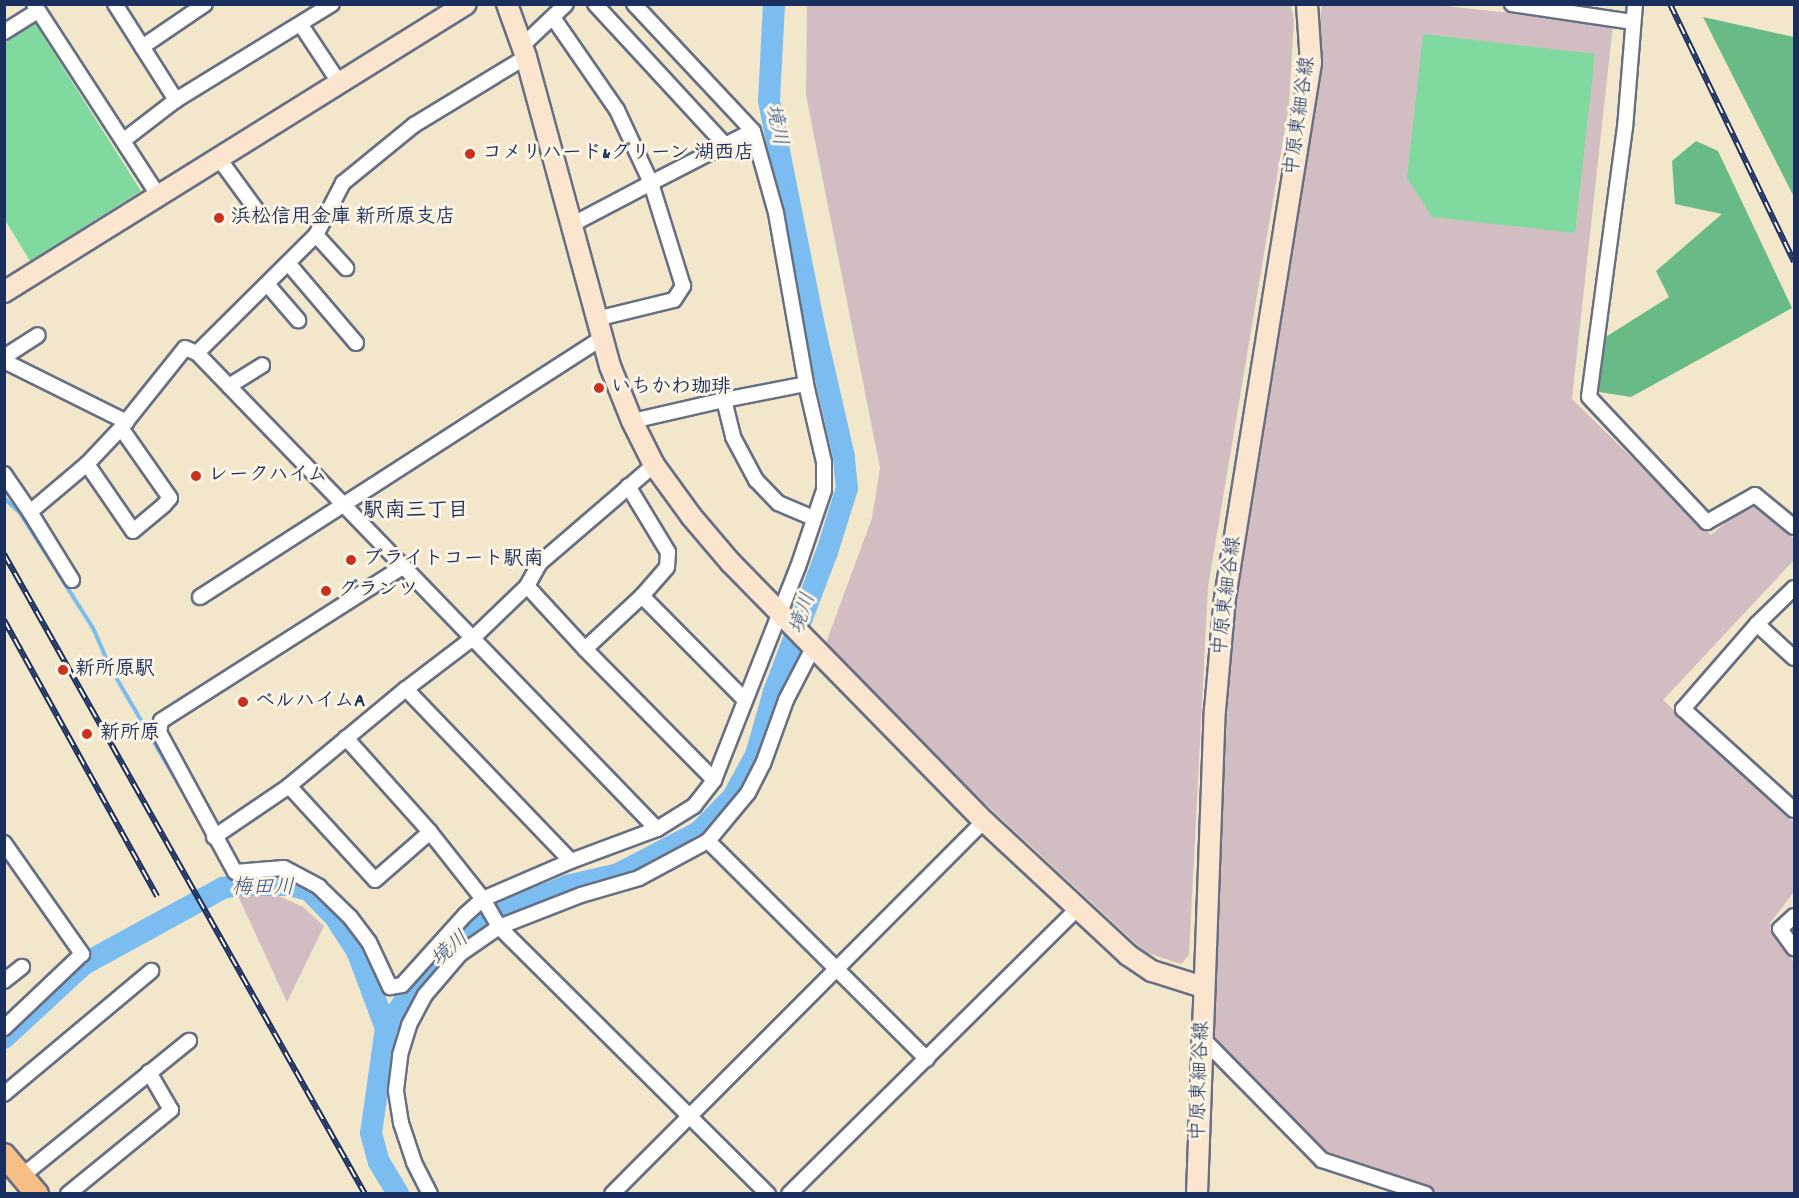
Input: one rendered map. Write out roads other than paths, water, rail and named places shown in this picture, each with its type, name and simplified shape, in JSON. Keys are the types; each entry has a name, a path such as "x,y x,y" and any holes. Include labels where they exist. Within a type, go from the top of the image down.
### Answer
{"main road":[{"path":"4,1155 37,1194"}],"street":[{"path":"115,4 176,100"},
{"path":"124,140 176,100 332,4"},
{"path":"4,292 158,195 220,160 466,4"},
{"path":"507,4 524,51 602,338 632,421 654,465 698,524 780,613 984,821 1128,955 1152,971 1203,987"},
{"path":"197,353 316,235 343,183 414,125 524,51 566,4"},
{"path":"595,4 724,145"},
{"path":"404,566 161,721 159,732 235,872 284,868 319,886 350,917 369,942 390,987 402,985 465,915 483,899 572,861 657,829 693,806 714,780 798,567 825,490 824,462 806,384 776,213 753,131 634,4"},
{"name":"中原東細谷線","path":"1197,1194 1215,710 1225,598 1311,63 1307,4"},
{"path":"1512,4 1632,22"},
{"path":"1635,4 1625,127 1589,397 1707,522 1755,495 1794,527"},
{"path":"142,47 197,7"},
{"path":"4,32 36,8 158,195"},
{"path":"554,19 617,110 651,183 683,286 674,300 596,319"},
{"path":"301,25 340,84"},
{"path":"571,225 753,131"},
{"path":"220,160 258,212"},
{"path":"316,235 346,268"},
{"path":"288,263 356,343"},
{"path":"267,284 298,320"},
{"path":"38,335 4,359 124,425 170,498 133,531 87,464"},
{"path":"200,597 342,503 602,338"},
{"path":"30,512 87,464 124,425 185,348 197,353 657,829"},
{"path":"229,386 262,365"},
{"path":"632,421 806,384"},
{"path":"724,400 733,437 756,480 778,503 814,518"},
{"path":"214,837 289,786 406,689 473,638 527,586 540,562 654,465"},
{"path":"4,474 72,580"},
{"path":"585,649 642,596 667,567 668,552 628,486"},
{"path":"527,586 585,649 714,780"},
{"path":"1794,588 1757,624 1683,709 1794,810"},
{"path":"642,596 745,700"},
{"path":"1757,624 1794,658"},
{"path":"430,1194 414,1162 401,1123 396,1090 400,1055 409,1025 430,988 460,954 499,927 581,895 639,878 708,841 748,794 763,764 786,700 810,644"},
{"path":"406,689 572,861"},
{"path":"346,738 430,832 483,899 499,927 768,1194"},
{"path":"289,786 375,880 430,832"},
{"path":"612,1194 834,968 984,821"},
{"path":"708,841 927,1059"},
{"path":"4,843 82,954 4,1028"},
{"path":"789,1194 1077,909"},
{"path":"1794,916 1780,929 1794,948"},
{"path":"4,981 22,967"},
{"path":"4,1094 151,971"},
{"path":"1202,1038 1322,1160 1426,1194"},
{"path":"22,1176 189,1041"},
{"path":"68,1194 171,1110 149,1072"}],"waterway":[{"name":"境川","path":"386,1028 422,976 461,937 487,920 519,905 567,886 618,874 699,832 733,797 756,755 774,692 827,552 847,488 844,457 814,326 769,100 774,4"},
{"path":"4,498 20,513 93,628 111,669 193,809"},
{"path":"232,875 238,885"},
{"name":"梅田川","path":"4,1038 84,964 223,888 238,885 289,885 309,890 335,917 357,951 386,1028 371,1133 379,1162 398,1194"}],"railway":[{"path":"1670,4 1794,262"},
{"path":"4,554 365,1194"},
{"path":"4,620 157,896"}],"place":[{"name":"コメリハード&グリーン 湖西店","path":"470,154"},
{"name":"浜松信用金庫 新所原支店","path":"219,218"},
{"name":"いちかわ珈琲","path":"599,388"},
{"name":"レークハイム","path":"196,476"},
{"name":"ブライトコート駅南","path":"351,560"},
{"name":"グランツ","path":"326,591"},
{"name":"新所原駅","path":"63,670"},
{"name":"ベルハイムA","path":"243,702"},
{"name":"新所原","path":"87,734"}],"district":[{"name":"駅南三丁目","path":"416,512"}]}
